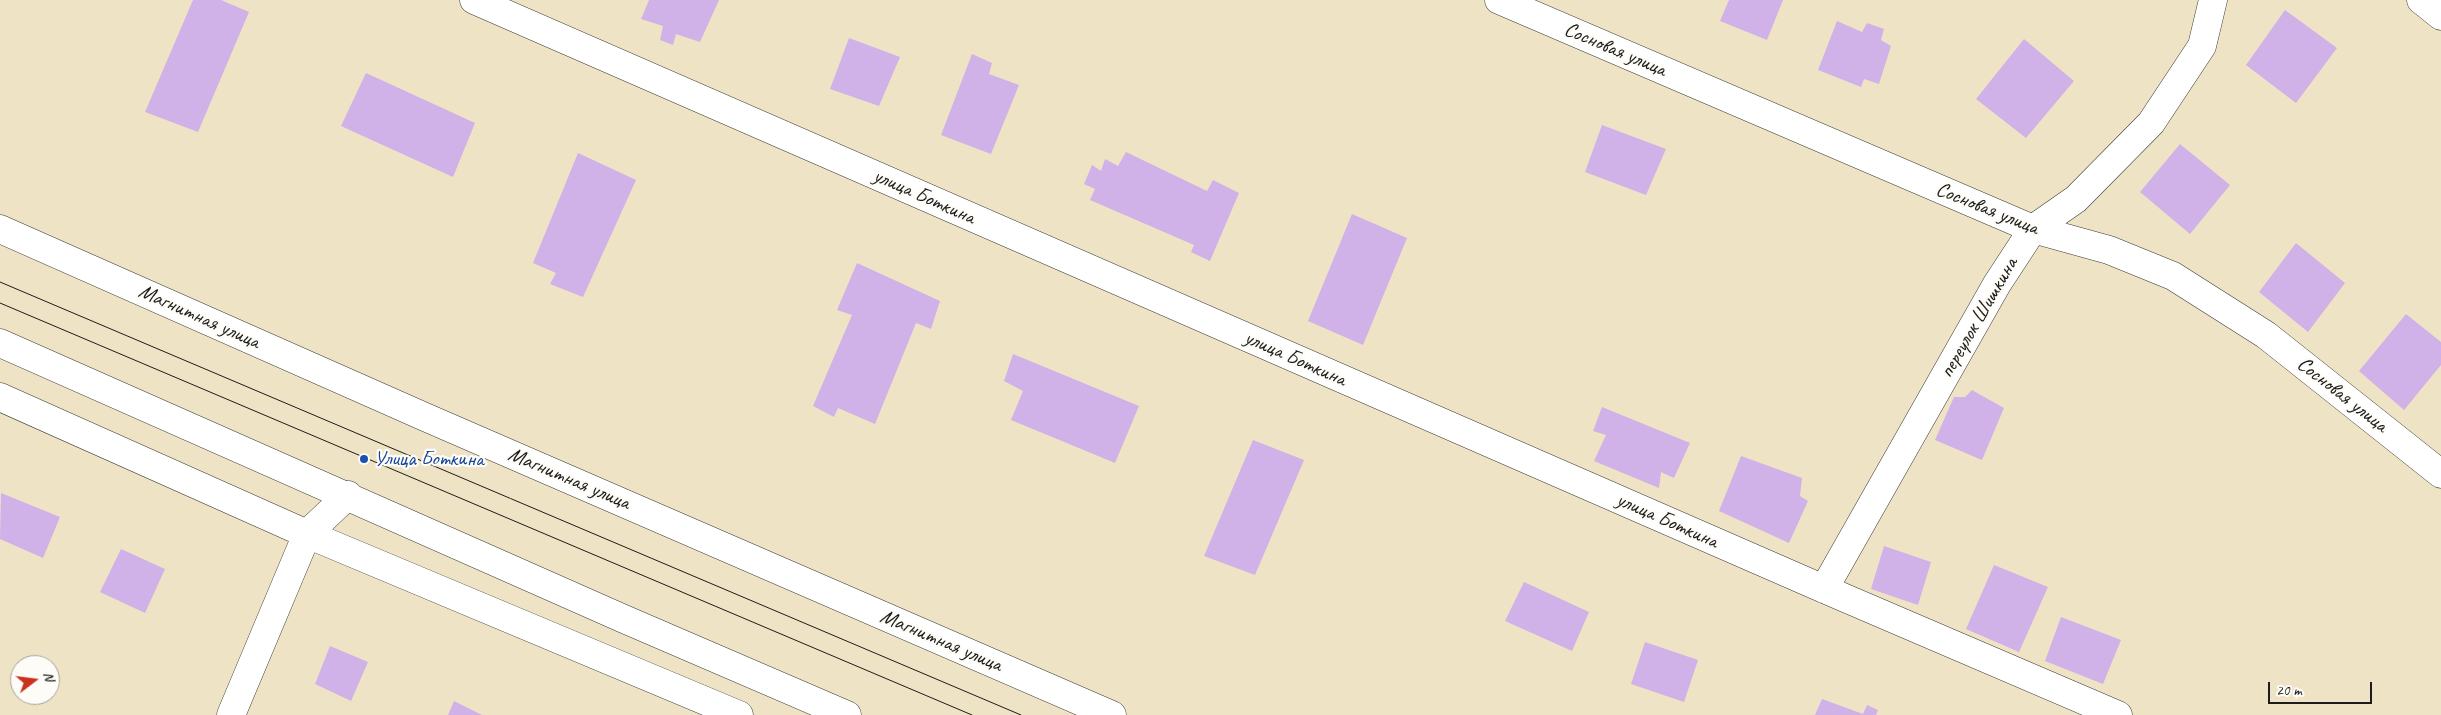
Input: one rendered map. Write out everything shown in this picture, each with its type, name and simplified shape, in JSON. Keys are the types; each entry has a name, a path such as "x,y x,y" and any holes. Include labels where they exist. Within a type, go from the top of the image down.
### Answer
{"street":[{"name":"улица Боткина","path":"474,0 1824,589 2118,715"},
{"name":"Сосновая улица","path":"1499,0 2033,230 2109,250 2172,276 2266,335 2441,474"},
{"name":"переулок Шишкина","path":"1824,589 1997,284 2033,230 2076,199 2151,123 2202,46 2213,0"},
{"path":"2421,0 2441,16"},
{"name":"Магнитная улица","path":"0,229 434,421 1112,715"},
{"path":"0,343 846,715"},
{"path":"0,397 307,534 739,715"},
{"path":"230,715 307,534 348,495"}],"building":[{"path":"193,0 221,0 249,12 198,132 145,112"},
{"path":"649,0 719,0 700,42 676,34 673,45 660,40 663,26 641,19"},
{"path":"1729,0 1783,0 1767,40 1720,21"},
{"path":"2285,10 2337,48 2296,103 2246,65"},
{"path":"1837,21 1862,32 1867,23 1884,29 1881,40 1891,46 1879,84 1864,79 1861,87 1818,70"},
{"path":"849,38 900,57 879,106 830,89"},
{"path":"2024,39 2074,81 2026,138 1976,99"},
{"path":"972,54 992,63 989,74 1019,85 991,154 941,135"},
{"path":"366,73 475,123 453,177 341,126"},
{"path":"1602,125 1666,149 1646,195 1585,172"},
{"path":"2180,144 2230,185 2190,234 2140,192"},
{"path":"1126,152 1207,191 1213,180 1239,193 1210,261 1191,252 1194,245 1090,200 1095,189 1084,184 1092,165 1101,171 1105,159 1118,166"},
{"path":"578,153 636,180 583,297 550,284 556,273 533,263"},
{"path":"1352,214 1407,238 1363,345 1308,321"},
{"path":"2296,243 2345,283 2308,332 2259,292"},
{"path":"857,263 940,301 931,329 916,323 875,424 838,408 834,417 813,406 852,315 837,310"},
{"path":"2406,314 2441,342 2441,365 2404,410 2359,371"},
{"path":"1013,354 1139,406 1115,463 1011,420 1023,391 1004,381"},
{"path":"1972,390 2004,408 1982,460 1935,440 1954,397 1965,397"},
{"path":"1602,407 1690,443 1674,478 1661,472 1659,488 1594,461 1606,435 1593,431"},
{"path":"1253,440 1304,460 1255,575 1204,556"},
{"path":"1741,456 1802,478 1800,496 1808,501 1789,543 1719,511"},
{"path":"1,493 60,517 43,558 0,539"},
{"path":"1884,546 1931,562 1918,605 1871,589"},
{"path":"121,549 165,569 145,613 100,592"},
{"path":"1994,565 2048,587 2019,652 1966,629"},
{"path":"1524,582 1589,612 1572,651 1505,621"},
{"path":"2061,617 2121,640 2103,684 2045,661"},
{"path":"1645,642 1698,660 1684,702 1631,684"},
{"path":"330,646 368,662 351,701 315,684"},
{"path":"1822,699 1863,714 1867,705 1878,710 1876,715 1815,715"},
{"path":"454,701 482,715 448,715"}],"tram line":[{"path":"0,282 1021,715"},
{"path":"0,303 972,715"}],"place":[{"name":"Улица Боткина","path":"364,459"}]}
